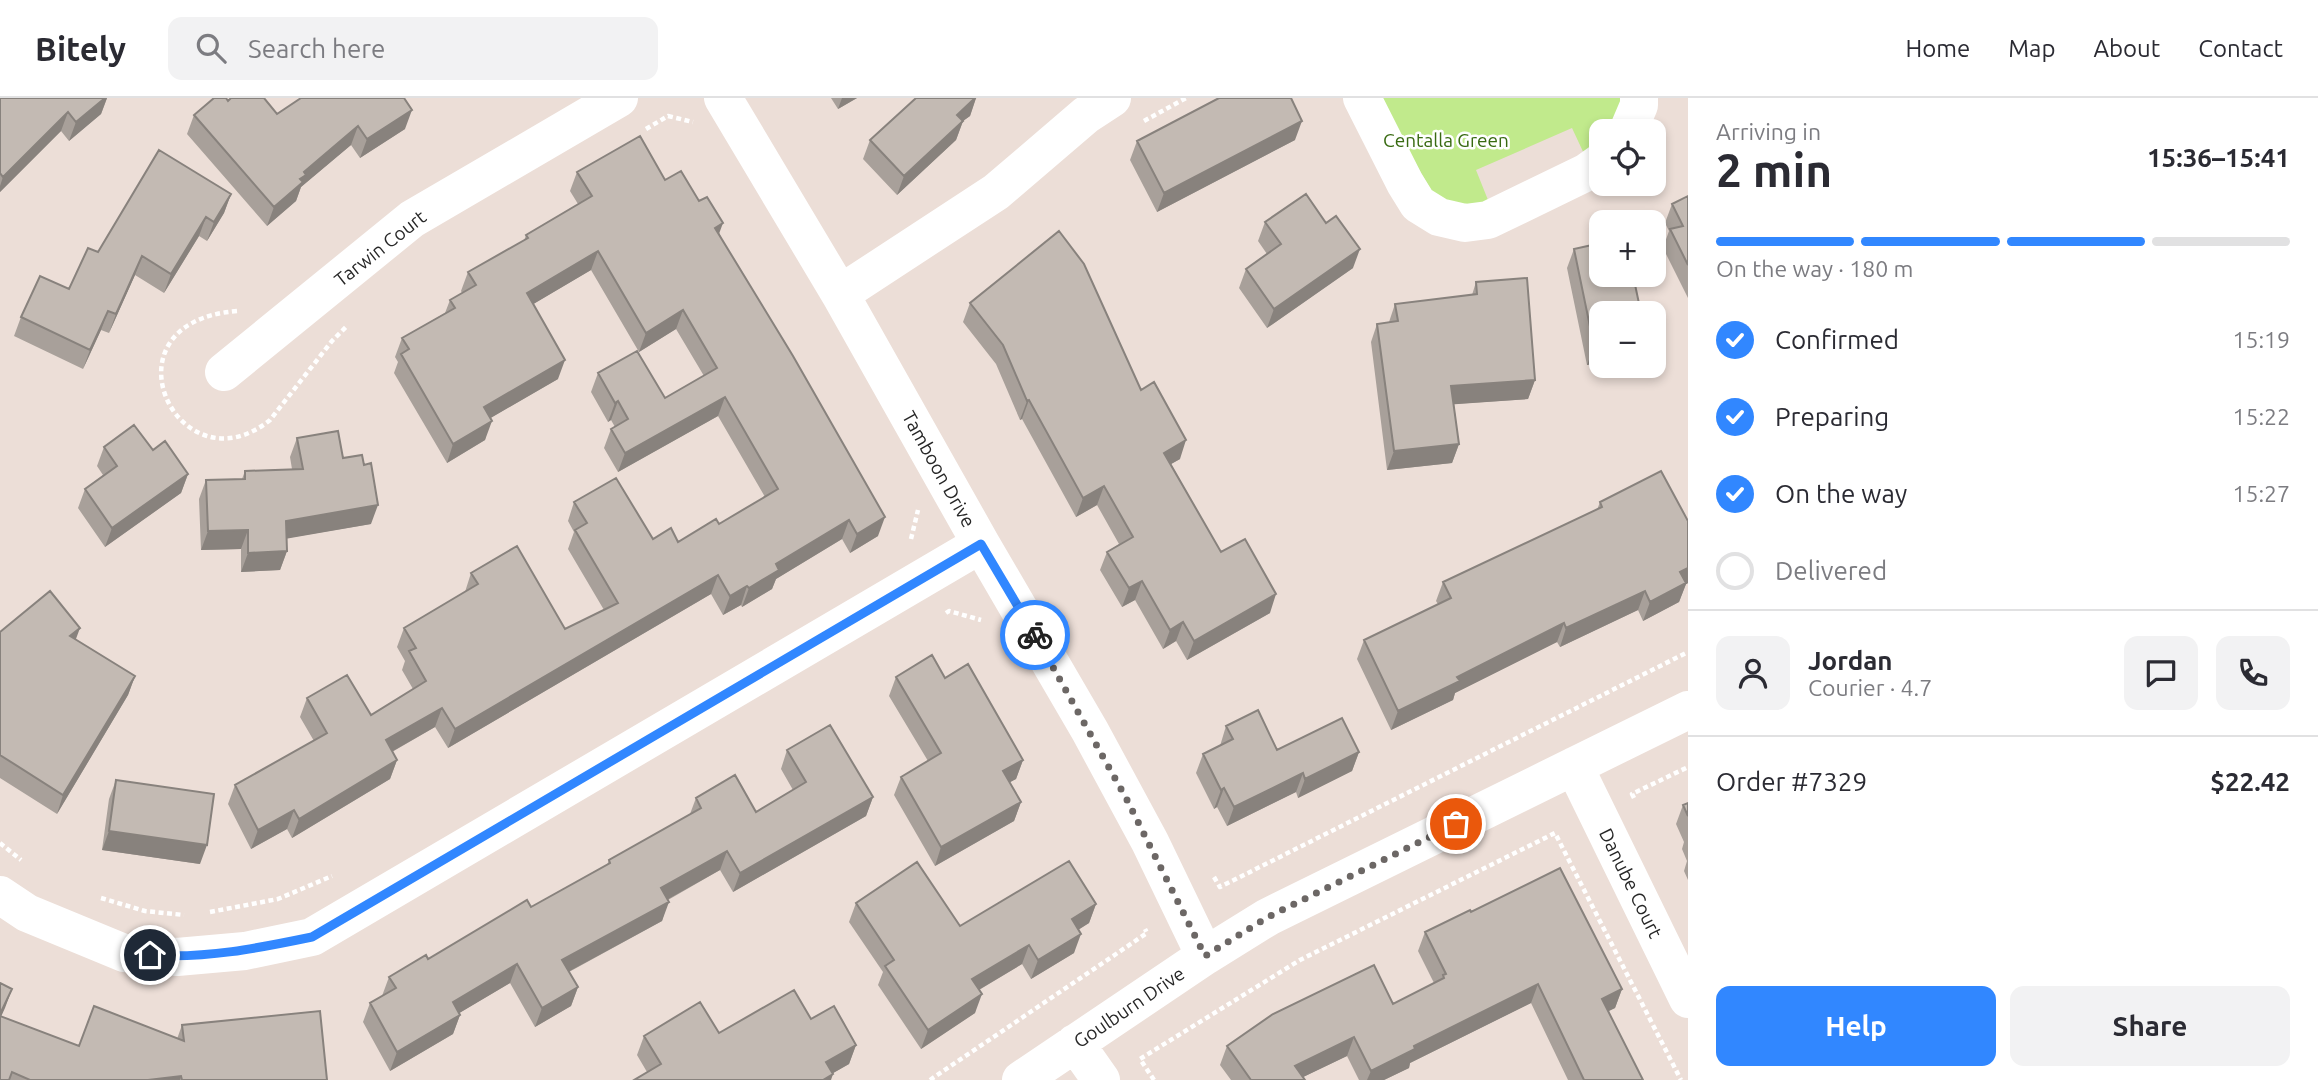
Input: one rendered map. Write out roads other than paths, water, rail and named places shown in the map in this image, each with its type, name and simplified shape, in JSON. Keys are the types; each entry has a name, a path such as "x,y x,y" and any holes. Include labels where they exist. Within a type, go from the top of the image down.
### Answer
{"street":[{"name":"Tarwin Court","path":"224,372 412,219 619,98"},
{"name":"Tamboon Drive","path":"723,98 840,294 1090,731 1150,842 1205,956"},
{"path":"840,294 996,192 1086,115 1112,98"},
{"path":"1362,98 1418,204 1439,217 1465,223 1488,220 1589,171"},
{"path":"1633,119 1639,98"},
{"path":"0,895 27,913 124,953 177,957 245,951 312,937 981,544"},
{"name":"Goulburn Drive","path":"1021,1080 1205,956 1268,917 1688,710"},
{"name":"Danube Court","path":"1574,766 1688,999"},
{"path":"1075,1044 1101,1080"}],"park label":[{"name":"Centalla Green","path":"1446,140"}]}
